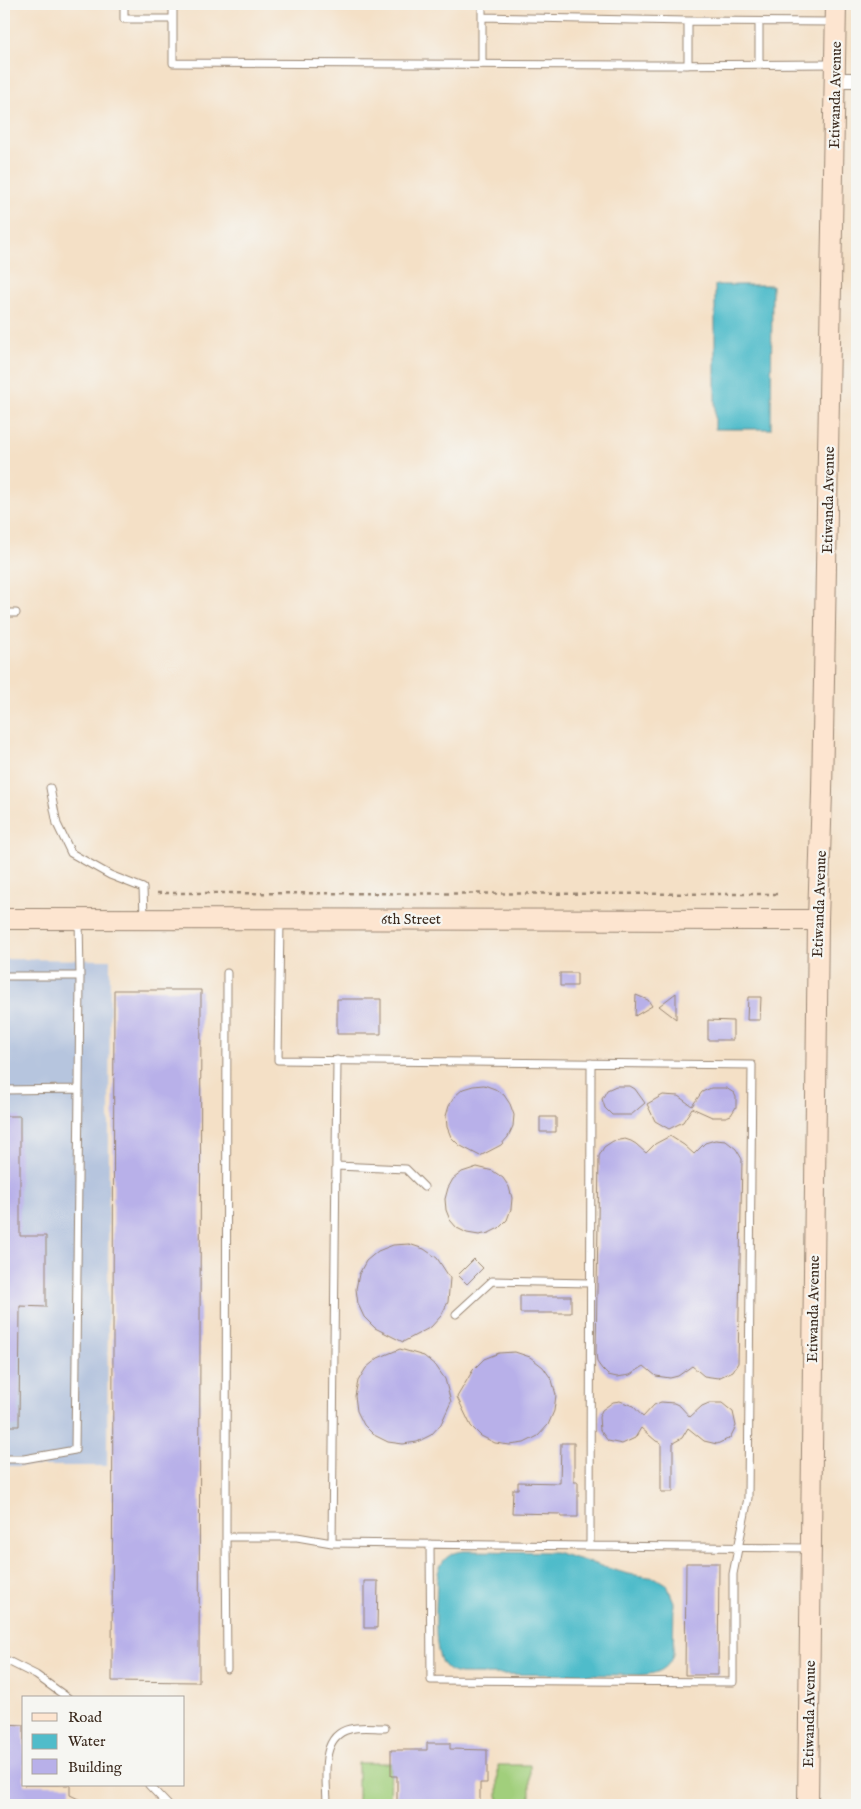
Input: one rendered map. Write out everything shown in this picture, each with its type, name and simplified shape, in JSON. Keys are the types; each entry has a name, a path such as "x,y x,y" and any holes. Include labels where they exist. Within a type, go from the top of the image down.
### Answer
{"main road":[{"name":"Etiwanda Avenue","path":"808,1805 818,920 836,13"},
{"name":"6th Street","path":"4,919 818,920"}],"street":[{"path":"836,72 857,80"}],"lane":[{"path":"124,4 124,19 173,19"},
{"path":"173,4 173,63 759,65 836,72"},
{"path":"482,4 482,64"},
{"path":"482,17 759,22 836,13"},
{"path":"688,21 688,65"},
{"path":"759,22 759,65"},
{"path":"4,613 16,613"},
{"path":"50,788 56,824 71,853 110,875 143,888 144,919"},
{"path":"280,918 278,1060 752,1065 748,1498 733,1574 733,1682 431,1680 430,1544"},
{"path":"4,1459 24,1459 75,1450 79,920"},
{"path":"226,973 227,1670"},
{"path":"4,976 80,976"},
{"path":"332,1543 337,1060"},
{"path":"590,1546 591,1063"},
{"path":"4,1090 79,1089"},
{"path":"336,1166 406,1169 424,1186"},
{"path":"456,1314 492,1282 590,1283"},
{"path":"226,1537 297,1537 332,1543 811,1548"},
{"path":"4,1659 36,1675 65,1696"},
{"path":"327,1805 327,1757 329,1744 339,1734 350,1729 385,1728"},
{"path":"150,1786 168,1805"}],"path":[{"path":"156,893 779,894"}],"shaded area":[{"path":"4,959 110,960 107,1466 4,1466"}],"green space":[{"path":"358,1763 391,1763 390,1805 358,1805"},
{"path":"498,1765 530,1765 530,1805 498,1805"}],"water":[{"path":"715,285 772,285 771,429 715,429"},
{"path":"464,1551 555,1552 628,1574 656,1578 667,1585 674,1602 673,1654 671,1659 661,1670 652,1674 641,1675 460,1674 451,1671 441,1662 438,1652 436,1626 437,1579 445,1559 453,1554"}],"building":[{"path":"560,973 577,973 577,986 560,986"},
{"path":"114,990 201,990 199,1682 112,1681"},
{"path":"676,993 676,1019 659,1006"},
{"path":"636,995 648,1000 652,1006 635,1016"},
{"path":"748,997 761,997 760,1020 747,1020"},
{"path":"337,999 381,999 381,1034 337,1034"},
{"path":"708,1020 733,1021 733,1040 708,1040"},
{"path":"484,1085 504,1095 514,1115 513,1126 508,1137 501,1145 480,1156 459,1145 451,1137 447,1127 446,1116 455,1096 463,1089"},
{"path":"616,1086 630,1086 635,1089 645,1103 631,1115 612,1115 605,1108 602,1099 607,1090"},
{"path":"711,1088 726,1088 734,1093 736,1107 731,1115 712,1117 692,1108 683,1122 669,1129 655,1121 647,1104 663,1095 678,1096 692,1106 702,1092"},
{"path":"4,1116 20,1116 20,1236 46,1236 46,1307 20,1306 19,1426 4,1426"},
{"path":"540,1117 556,1117 556,1132 540,1132"},
{"path":"670,1136 694,1154 705,1143 715,1140 726,1141 736,1149 742,1159 738,1363 733,1371 718,1378 704,1376 692,1366 678,1376 670,1378 656,1376 644,1366 630,1375 617,1377 608,1375 597,1362 596,1353 599,1156 604,1147 613,1141 625,1139 631,1141 646,1153 655,1144"},
{"path":"477,1167 493,1171 503,1178 509,1187 512,1198 507,1220 499,1228 479,1235 467,1233 457,1228 450,1220 446,1210 445,1199 453,1179 462,1172"},
{"path":"409,1244 424,1249 437,1258 450,1278 448,1302 441,1316 431,1327 403,1342 375,1328 364,1317 358,1304 356,1289 359,1274 366,1261 378,1251 393,1245"},
{"path":"474,1259 483,1268 467,1284 458,1275"},
{"path":"520,1296 571,1296 571,1313 520,1313"},
{"path":"400,1349 424,1356 436,1366 445,1379 451,1402 441,1424 431,1435 417,1442 403,1444 388,1442 374,1435 364,1425 357,1411 355,1396 358,1381 366,1368 378,1358"},
{"path":"515,1352 530,1357 543,1367 552,1380 556,1395 554,1411 548,1425 538,1436 524,1443 510,1445 495,1443 481,1436 471,1426 457,1397 473,1370 484,1359 499,1353"},
{"path":"620,1401 633,1406 643,1417 654,1405 661,1402 674,1403 680,1406 690,1417 702,1406 709,1403 722,1403 733,1412 736,1426 730,1438 717,1444 704,1441 688,1428 682,1438 673,1443 673,1492 661,1492 661,1443 641,1428 635,1438 622,1444 608,1441 600,1430 599,1417 602,1410 613,1402"},
{"path":"561,1443 574,1443 574,1482 578,1482 578,1517 561,1517 561,1514 512,1513 513,1489 518,1489 518,1482 560,1483"},
{"path":"686,1563 719,1563 718,1675 685,1675"},
{"path":"364,1581 378,1581 377,1628 364,1628"},
{"path":"4,1724 22,1725 22,1786 70,1786 70,1795 91,1805 4,1805"},
{"path":"427,1743 450,1743 450,1749 487,1750 487,1783 480,1783 480,1805 397,1805 397,1776 391,1776 391,1750 427,1750"}]}
